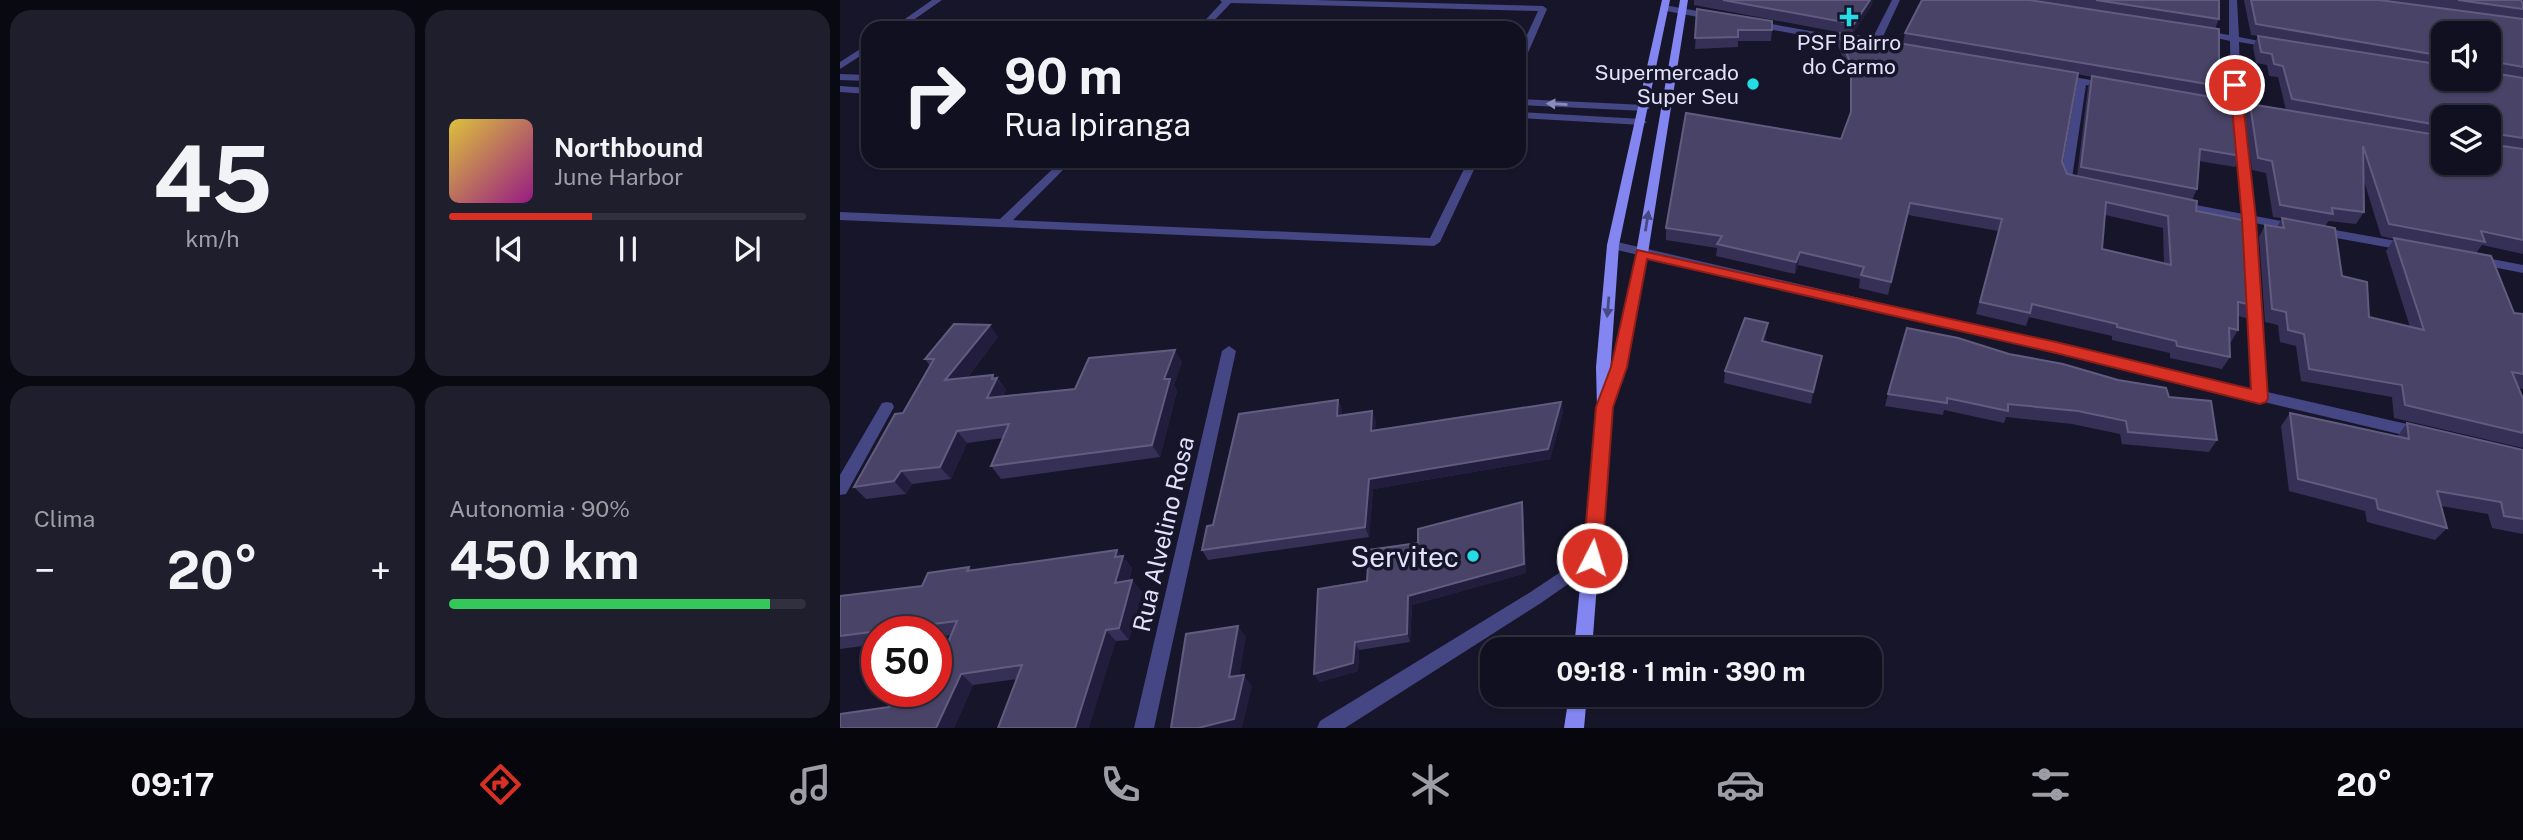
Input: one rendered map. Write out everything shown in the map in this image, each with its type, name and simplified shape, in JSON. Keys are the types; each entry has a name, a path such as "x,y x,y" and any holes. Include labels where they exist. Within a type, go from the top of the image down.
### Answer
{"main road":[{"path":"1584,637 1604,407 1603,367 1613,245 1642,122 1665,4"},
{"path":"1604,407 1619,367 1642,253 1683,6"},
{"path":"1574,728 1577,707"}],"street":[{"path":"906,21 938,0"},
{"path":"1224,0 1543,9 1526,47"},
{"path":"1209,21 1229,0"},
{"path":"1874,45 1896,0"},
{"path":"2233,0 2236,109 2249,219 2260,398"},
{"path":"1665,4 1683,6 1723,19"},
{"path":"1737,21 1887,48"},
{"path":"2193,32 2287,47"},
{"path":"840,65 861,52"},
{"path":"2043,75 2120,88"},
{"path":"840,77 861,78"},
{"path":"2082,81 2066,179 2091,187"},
{"path":"840,89 861,90"},
{"path":"1526,102 1645,108"},
{"path":"2210,104 2278,116"},
{"path":"1526,115 1642,122"},
{"path":"1003,223 1061,168"},
{"path":"840,216 1434,242 1470,168"},
{"path":"2170,203 2415,248"},
{"path":"1613,245 2431,436"},
{"path":"2469,258 2523,269"},
{"name":"Rua Alvelino Rosa","path":"1144,728 1229,351"},
{"path":"840,489 887,407"},
{"path":"1327,728 1535,598 1592,558"}],"building":[{"path":"1723,0 1870,0 1854,24"},
{"path":"1922,0 2029,0 2219,29 2219,86 1905,33"},
{"path":"2096,0 2219,0 2219,19"},
{"path":"2251,0 2379,0 2523,19 2523,67 2501,63 2501,21 2431,21 2431,54 2256,24"},
{"path":"2458,0 2521,0 2523,9"},
{"path":"1697,9 1772,21 1772,30 1738,30 1738,37 1695,38"},
{"path":"1838,33 2078,73 2062,162 2067,174 2197,201 2196,211 2247,221 2253,305 2238,302 2238,330 2229,328 2230,357 2177,346 2176,341 2032,304 2030,313 1980,302 2002,219 1910,203 1891,282 1861,275 1864,267 1800,252 1796,262 1717,244 1722,236 1666,228 1686,113 1841,139 1851,112 1851,64","holes":["2106,202 2168,216 2171,265 2102,249"]},
{"path":"2258,36 2431,63 2431,91 2501,91 2501,74 2523,78 2523,138 2501,135 2501,105 2431,105 2431,124 2292,99 2283,66 2274,64 2272,54 2261,52"},
{"path":"2092,76 2234,101 2241,156 2200,149 2197,189 2081,167"},
{"path":"2250,104 2431,134 2431,175 2501,175 2501,146 2523,149 2523,240 2481,231 2485,242 2389,224 2363,146 2364,212 2332,208 2333,214 2280,205 2272,161 2258,158"},
{"path":"2282,218 2335,228 2342,276 2367,282 2369,317 2424,330 2394,238 2491,256 2514,313 2523,314 2523,374 2512,372 2523,399 2523,433 2405,405 2402,385 2309,369 2304,334 2288,330 2286,312 2272,309 2265,225 2284,228"},
{"path":"1745,318 1768,323 1762,341 1822,356 1813,392 1725,371"},
{"path":"954,324 990,325 945,380 993,375 992,379 997,378 987,398 1075,389 1089,358 1175,350 1164,379 1170,379 1152,445 991,466 1009,424 957,431 940,467 901,471 894,481 854,487 895,414 903,413 934,359 925,359"},
{"path":"1907,328 1958,338 2009,354 2063,364 2118,380 2166,388 2169,397 2211,401 2217,440 2128,432 2126,421 2078,411 2008,404 2008,411 1947,398 1947,403 1888,394"},
{"path":"1338,400 1337,416 1372,411 1371,431 1561,402 1548,449 1369,479 1365,527 1202,550 1207,526 1213,525 1239,414"},
{"path":"2290,413 2409,439 2407,423 2523,450 2523,519 2504,516 2501,502 2437,491 2447,528 2378,509 2376,499 2298,479"},
{"path":"1522,502 1524,564 1408,596 1407,634 1355,642 1353,663 1314,674 1318,589 1367,581 1369,550 1418,543 1418,529"},
{"path":"1117,550 1115,557 1123,556 1115,583 1132,580 1119,628 1106,630 1075,728 998,728 1022,665 961,674 952,693 952,633 957,621 952,622 952,616 861,616 861,633 840,636 840,596 922,586 928,573 969,567 967,571"},
{"path":"1238,626 1229,677 1244,675 1234,719 1198,728 1171,728 1186,634"},
{"path":"889,707 946,707 936,728 840,728 840,714"}],"place":[{"name":"PSF Bairro do Carmo","path":"1849,17"},
{"name":"Supermercado Super Seu","path":"1753,84"},
{"name":"Servitec","path":"1473,556"}],"route":[{"path":"1592,558 1604,407 1619,367 1642,253 2056,347 2260,398 2249,219 2235,85"}]}
